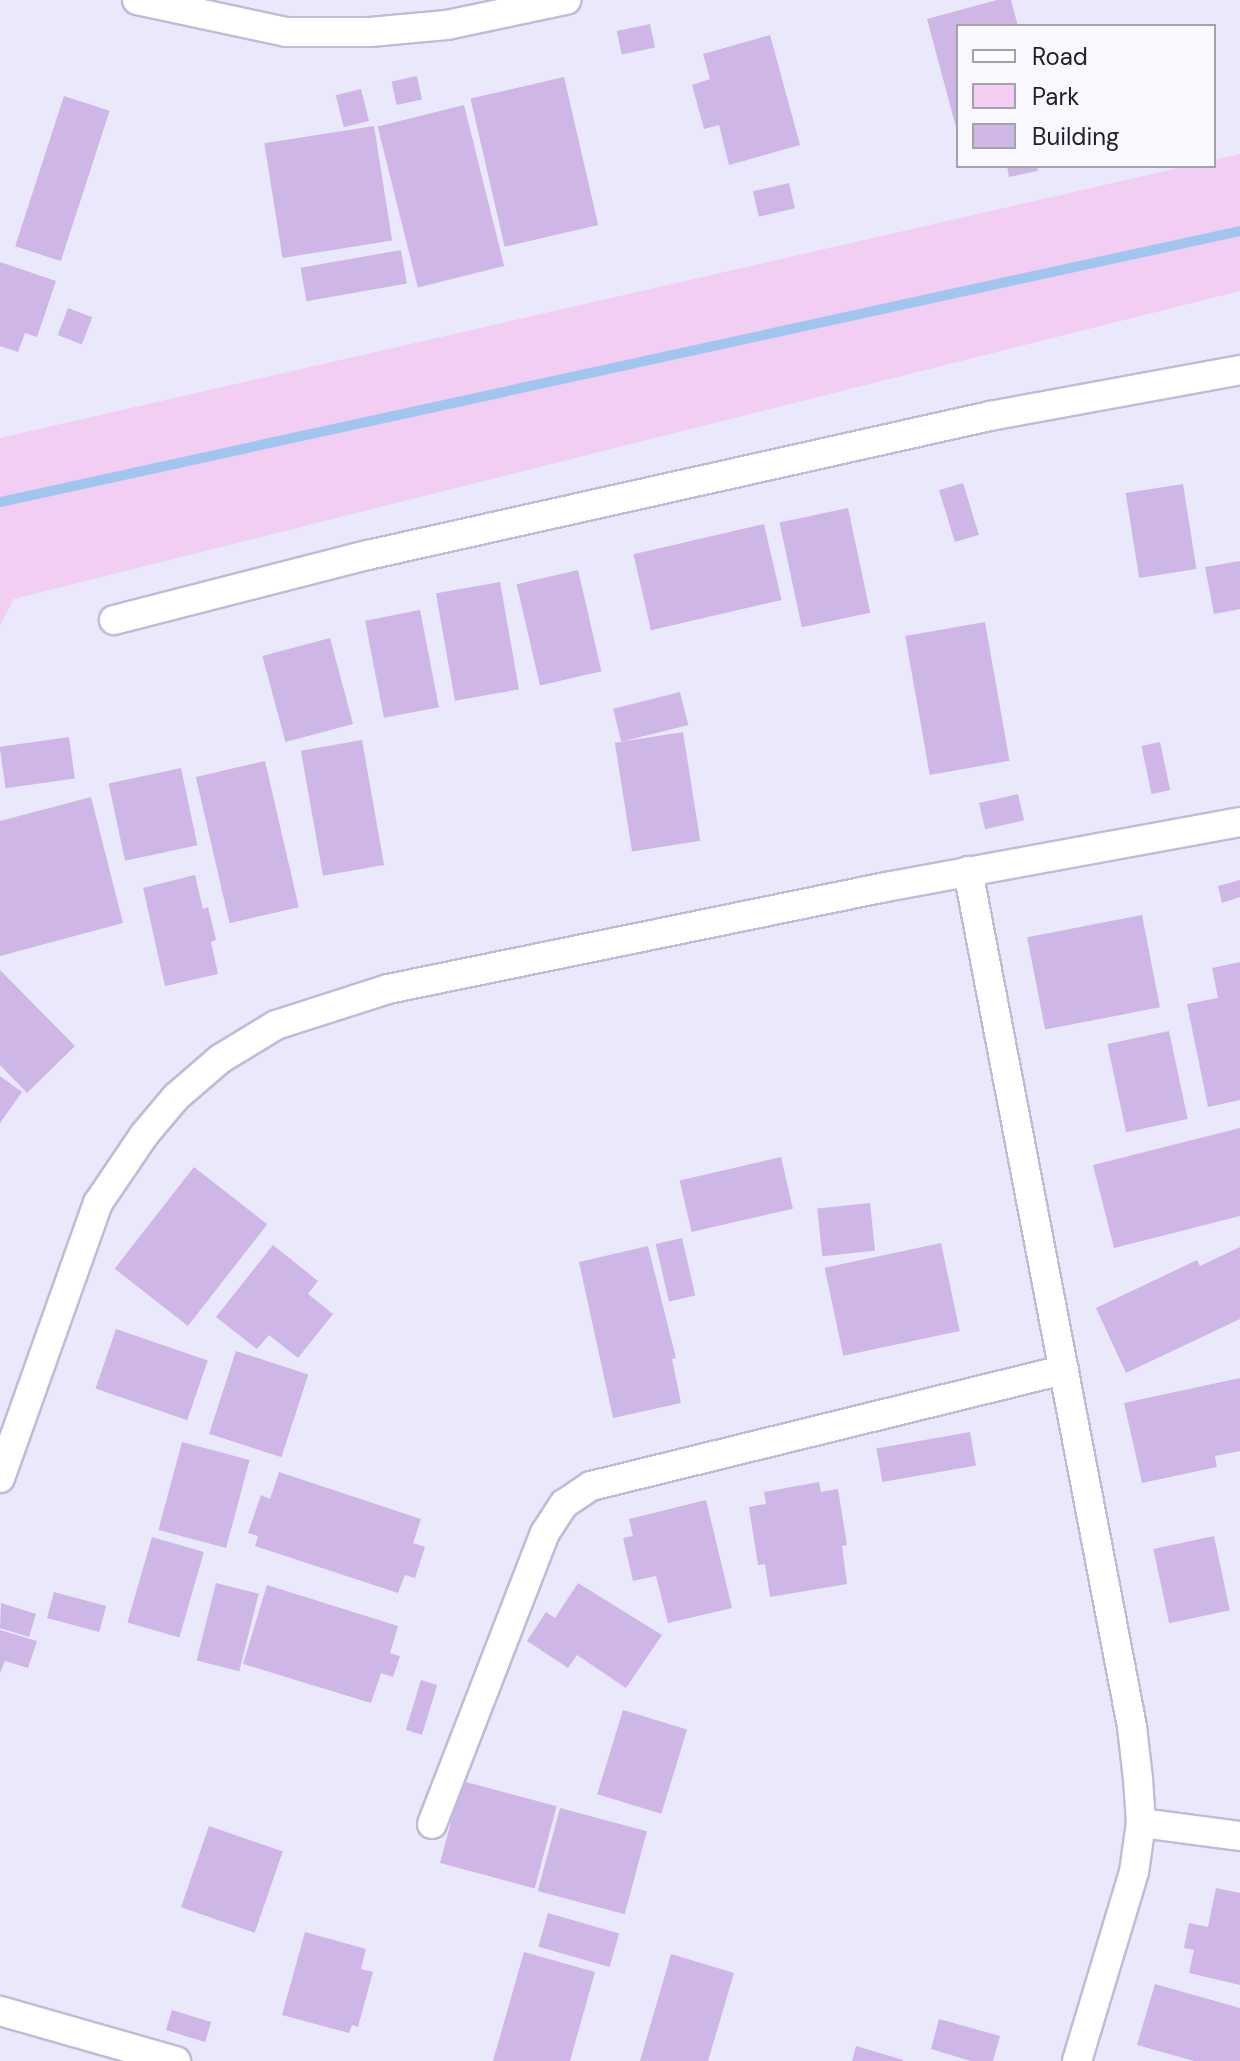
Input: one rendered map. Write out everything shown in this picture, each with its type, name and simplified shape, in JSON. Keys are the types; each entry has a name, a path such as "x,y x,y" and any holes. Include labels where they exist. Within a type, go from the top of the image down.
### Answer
{"street":[{"path":"137,0 286,32 370,32 447,25 566,0"},
{"path":"114,620 368,555 959,423 1240,370"},
{"path":"0,1478 98,1203 144,1135 176,1097 220,1059 276,1025 388,989 968,871 1240,822"},
{"path":"968,871 1132,1727 1141,1823 1134,1872 1077,2061"},
{"path":"432,1824 545,1533 564,1504 591,1486 1064,1370"},
{"path":"1141,1823 1240,1836"},
{"path":"0,2011 176,2061"}],"green space":[{"path":"1240,154 1240,291 14,599 0,626 0,438 1178,168 1216,168 1216,160"}],"building":[{"path":"997,0 1011,0 1017,24 956,24 956,127 927,19"},
{"path":"650,24 655,47 622,55 617,31"},
{"path":"770,35 800,145 729,165 719,125 704,129 692,85 710,79 703,54"},
{"path":"417,76 422,99 397,105 392,81"},
{"path":"564,77 598,225 505,247 470,99"},
{"path":"361,89 369,121 344,127 336,95"},
{"path":"64,96 110,111 61,261 15,246"},
{"path":"464,105 504,266 418,288 378,127"},
{"path":"374,126 392,241 283,258 264,143"},
{"path":"1007,168 1037,168 1038,171 1009,177"},
{"path":"789,183 795,208 759,217 753,191"},
{"path":"401,250 407,283 306,301 301,268"},
{"path":"0,262 56,281 37,337 25,333 18,352 0,346"},
{"path":"68,308 92,317 82,344 58,335"},
{"path":"963,483 979,535 955,542 939,490"},
{"path":"1183,484 1196,569 1139,578 1126,493"},
{"path":"848,508 870,613 802,627 780,523"},
{"path":"764,524 782,600 651,630 633,554"},
{"path":"1240,561 1240,609 1214,614 1205,567"},
{"path":"578,570 601,671 540,686 517,584"},
{"path":"500,582 519,689 455,701 436,593"},
{"path":"420,610 439,707 384,718 365,621"},
{"path":"985,622 1009,761 930,775 905,636"},
{"path":"330,638 353,724 285,742 262,656"},
{"path":"680,692 688,725 621,742 613,709"},
{"path":"683,732 700,841 632,851 615,743"},
{"path":"69,737 75,779 6,788 0,747"},
{"path":"362,740 384,865 323,876 301,751"},
{"path":"1160,742 1170,790 1152,794 1141,746"},
{"path":"265,761 299,907 230,923 196,777"},
{"path":"181,768 197,845 125,861 109,783"},
{"path":"1018,794 1024,820 985,829 979,803"},
{"path":"91,797 123,923 0,956 0,821"},
{"path":"195,875 203,909 208,907 216,940 211,942 218,974 165,986 143,888"},
{"path":"1240,880 1240,897 1222,903 1218,886"},
{"path":"1142,915 1160,1007 1045,1030 1027,937"},
{"path":"1240,962 1240,1100 1208,1107 1187,1004 1218,998 1212,968"},
{"path":"0,970 75,1046 27,1093 0,1065"},
{"path":"1169,1031 1188,1119 1126,1132 1107,1044"},
{"path":"0,1076 22,1092 0,1123"},
{"path":"1240,1128 1240,1216 1114,1248 1093,1165"},
{"path":"781,1157 793,1209 692,1232 680,1180"},
{"path":"194,1167 267,1224 188,1326 115,1269"},
{"path":"870,1203 875,1251 822,1256 817,1209"},
{"path":"682,1238 695,1295 669,1302 656,1244"},
{"path":"941,1243 960,1331 843,1356 825,1268"},
{"path":"273,1245 318,1281 308,1294 333,1314 298,1358 269,1335 257,1349 216,1317"},
{"path":"648,1246 676,1358 672,1359 681,1403 613,1418 579,1262"},
{"path":"1240,1247 1240,1319 1126,1373 1096,1308 1197,1260 1200,1266"},
{"path":"116,1329 208,1361 187,1420 95,1389"},
{"path":"236,1351 308,1374 281,1457 209,1434"},
{"path":"1240,1378 1240,1451 1215,1456 1217,1467 1142,1483 1124,1403"},
{"path":"970,1432 976,1465 882,1482 876,1448"},
{"path":"182,1442 250,1460 226,1548 158,1530"},
{"path":"279,1472 421,1519 413,1543 425,1547 415,1578 405,1575 398,1593 255,1546 258,1536 248,1533 261,1495 270,1499"},
{"path":"819,1482 821,1492 838,1489 847,1545 842,1546 847,1584 770,1597 765,1564 758,1565 749,1507 766,1504 764,1492"},
{"path":"706,1500 732,1608 668,1623 656,1576 633,1581 623,1538 633,1536 629,1519"},
{"path":"1214,1536 1230,1610 1169,1623 1153,1549"},
{"path":"152,1537 204,1552 179,1637 127,1623"},
{"path":"216,1583 259,1594 239,1671 197,1661"},
{"path":"578,1583 662,1635 626,1688 577,1655 568,1668 527,1641 546,1612 555,1618"},
{"path":"267,1585 398,1626 390,1653 400,1656 393,1677 381,1673 371,1703 243,1664"},
{"path":"54,1592 106,1606 99,1632 47,1618"},
{"path":"1,1603 36,1614 29,1637 0,1628"},
{"path":"0,1630 37,1641 28,1668 5,1661 0,1673"},
{"path":"421,1680 437,1685 422,1735 406,1730"},
{"path":"623,1710 687,1730 661,1814 597,1794"},
{"path":"462,1781 557,1806 535,1888 440,1863"},
{"path":"560,1808 647,1831 625,1914 538,1891"},
{"path":"209,1826 283,1851 255,1933 181,1907"},
{"path":"1216,1888 1240,1893 1240,1985 1189,1973 1194,1950 1184,1948 1189,1923 1208,1927"},
{"path":"548,1913 619,1933 609,1967 538,1947"},
{"path":"305,1932 366,1949 361,1969 373,1972 358,2027 352,2025 349,2033 282,2015"},
{"path":"524,1952 595,1972 570,2061 493,2061"},
{"path":"671,1954 734,1973 708,2061 640,2061"},
{"path":"1155,1984 1240,2008 1240,2061 1194,2061 1137,2045"},
{"path":"172,2010 211,2022 205,2042 166,2030"},
{"path":"939,2019 1000,2036 993,2061 971,2061 931,2049"},
{"path":"856,2046 903,2060 903,2061 852,2061"}],"waterway":[{"path":"0,502 1240,231"}]}
